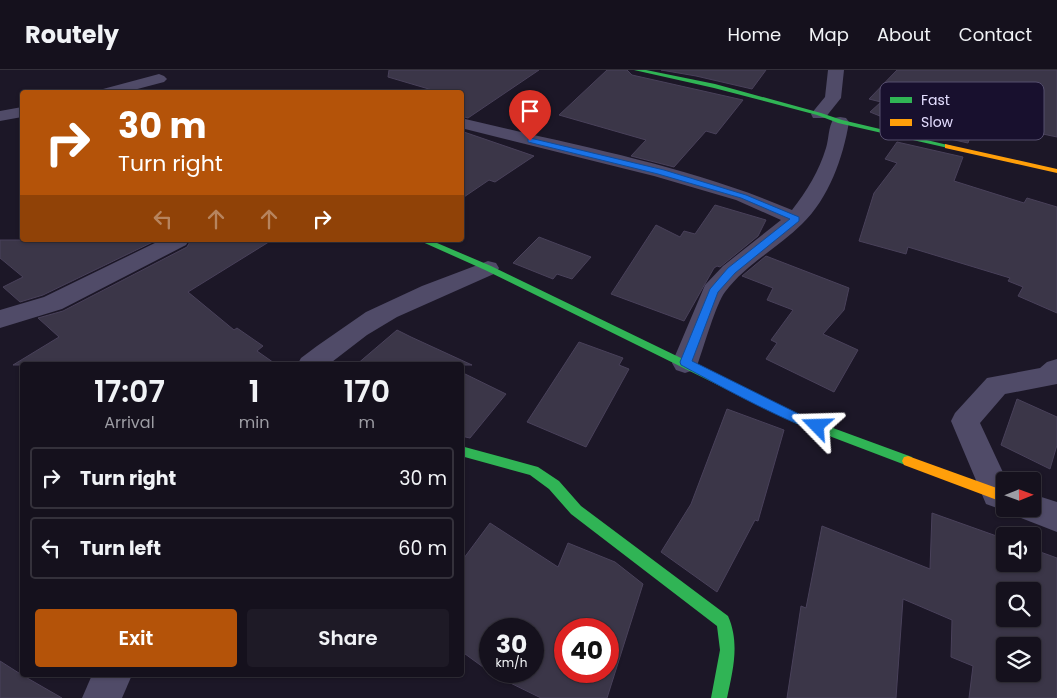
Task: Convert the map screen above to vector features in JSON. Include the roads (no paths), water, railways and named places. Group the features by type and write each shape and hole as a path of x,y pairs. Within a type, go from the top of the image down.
{"street":[{"path":"637,70 715,86 819,114 840,122 880,131"},
{"path":"819,114 833,98 836,70"},
{"path":"114,90 155,74 168,90"},
{"path":"0,116 20,112"},
{"path":"685,362 713,291 731,270 796,219 828,171 836,146 840,122"},
{"path":"464,124 661,172 744,196 796,219"},
{"path":"920,140 1057,171"},
{"path":"0,319 53,303 174,242"},
{"path":"427,242 488,268 685,362 799,420 996,493"},
{"path":"314,362 333,346 375,318 423,294 488,268"},
{"path":"996,485 965,421 997,385 1047,377 1057,369"},
{"path":"464,451 534,471 554,485 576,510 723,620 728,630 729,640 719,698"},
{"path":"1041,511 1057,517"},
{"path":"102,698 111,677"}]}
